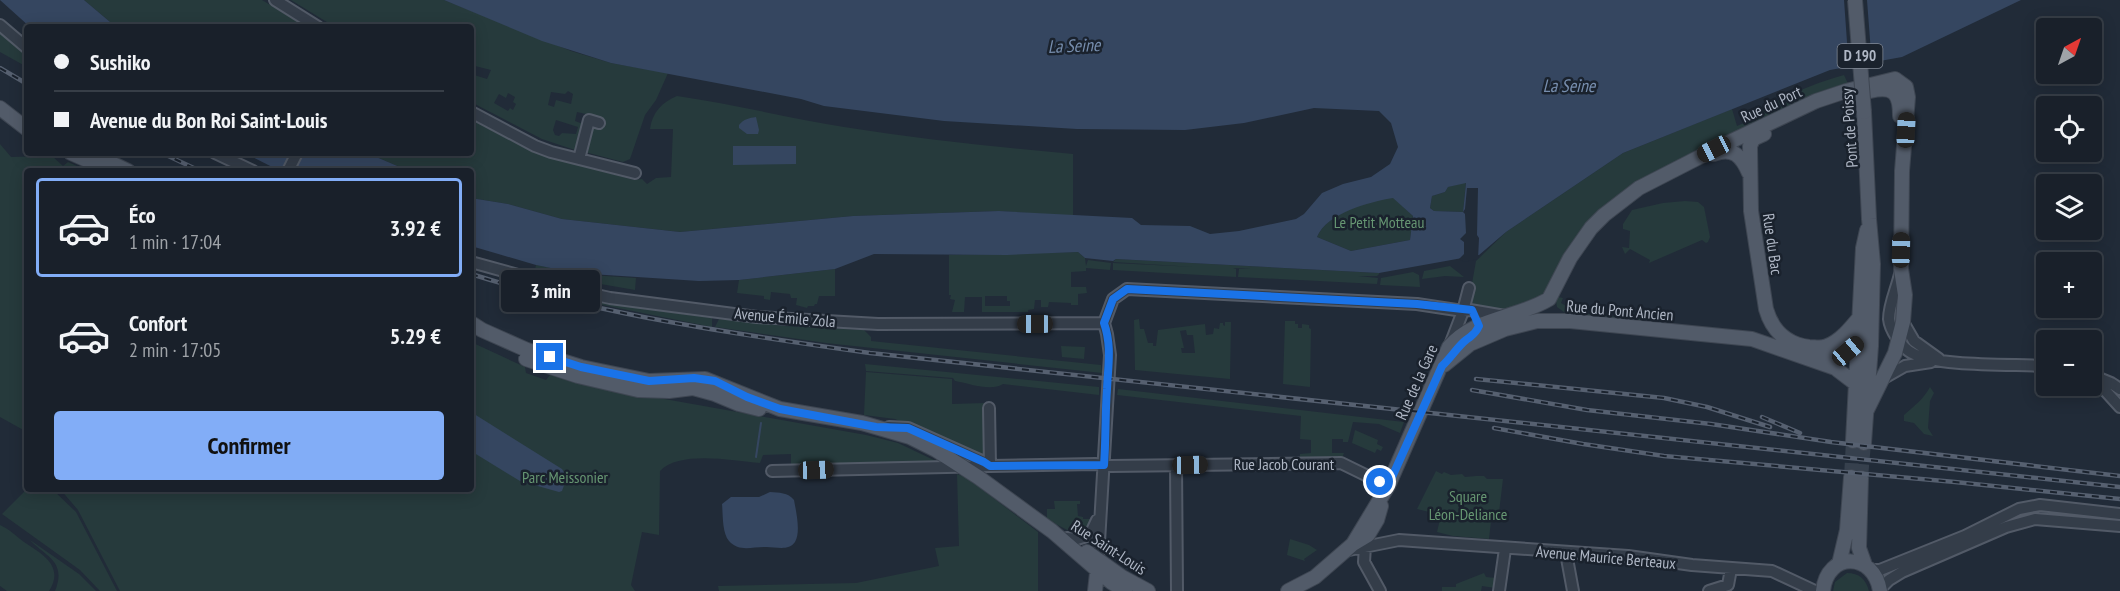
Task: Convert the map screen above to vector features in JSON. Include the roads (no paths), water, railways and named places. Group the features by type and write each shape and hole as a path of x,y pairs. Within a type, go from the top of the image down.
{"main road":[{"name":"Pont de Poissy","path":"1855,0 1864,112 1869,219"},
{"name":"Rue du Port","path":"1553,293 1570,258 1591,228 1620,201 1664,174 1816,101 1879,82 1898,80 1904,84 1907,91 1902,171"},
{"name":"Rue du Bac","path":"1769,317 1752,227 1750,146 1753,139 1836,99 1884,89 1895,93 1900,102 1902,171"},
{"path":"0,102 24,117"},
{"path":"0,108 24,127"},
{"name":"Rue du Port","path":"1664,174 1726,151 1736,153 1742,158 1750,175"},
{"path":"77,156 105,168"},
{"path":"97,156 122,168"},
{"path":"1866,412 1884,378 1899,340 1903,322 1905,295 1901,269 1902,171"},
{"name":"D 190","path":"1869,219 1873,257 1872,329 1866,412 1858,442 1856,384 1859,318 1863,248 1869,219"},
{"path":"1507,316 1546,301 1553,293"},
{"path":"1553,293 1552,302 1555,311 1570,321"},
{"name":"Rue du Pont Ancien","path":"1442,366 1459,337 1479,326 1507,316"},
{"path":"1752,339 1769,317 1784,338 1795,345 1822,348 1847,332 1859,318"},
{"name":"Rue du Pont Ancien","path":"1452,351 1505,329 1537,321 1570,321 1752,339 1835,368 1856,384"},
{"path":"474,325 527,350 581,367 649,381 705,379 780,409 876,427 910,437 963,467 1098,565 1125,591"},
{"name":"Rue du Pont Ancien","path":"1803,357 1821,359 1844,354 1872,329"},
{"path":"474,333 484,341 528,360 603,382 653,392 693,388 760,410 780,409"},
{"name":"Rue de la Gare","path":"1366,530 1377,520 1388,486 1442,366"},
{"path":"1839,564 1856,478 1859,548 1867,567 1875,575 1880,590"},
{"path":"1288,591 1306,587 1315,577 1354,547 1366,530"},
{"name":"Rue Saint-Louis","path":"1052,531 1067,538 1098,565 1148,591"},
{"path":"1822,591 1827,575 1839,564 1852,561 1867,567"},
{"path":"1095,591 1098,565"}],"street":[{"path":"275,0 313,24"},
{"path":"0,25 24,45"},
{"path":"474,114 535,146 635,173"},
{"path":"579,159 589,120"},
{"path":"221,156 247,168"},
{"name":"Avenue Émile Zola","path":"474,263 610,298 726,311 757,317 878,324 1104,323"},
{"path":"1901,269 1889,322 1906,349 1913,354 1941,361"},
{"name":"Rue de la Gare","path":"1452,351 1468,310 1468,288"},
{"path":"1098,565 1110,355 1104,323 1113,299 1127,289 1417,304 1507,316"},
{"path":"1468,310 1479,326"},
{"path":"1903,322 1914,341 1941,361"},
{"path":"1884,378 1911,364 1941,361 2036,366"},
{"path":"2102,379 2120,389"},
{"path":"2102,387 2120,407"},
{"path":"989,408 990,466"},
{"path":"876,427 908,428 990,466"},
{"name":"Rue Jacob Courant","path":"772,471 990,466 1341,464 1388,486"},
{"path":"1176,465 1177,591"},
{"path":"1880,590 1889,580 1902,572 2009,523 2019,509 2040,505 2120,514"},
{"path":"1067,538 1074,539 1090,535 1100,512"},
{"path":"1867,567 1880,570 1965,536 2009,523 2046,519 2120,526"},
{"name":"Avenue Maurice Berteaux","path":"1366,530 1393,541"},
{"path":"1958,547 1965,536"},
{"name":"Avenue Maurice Berteaux","path":"1354,547 1393,541 1631,556 1774,572 1815,591"},
{"path":"1354,547 1380,591"},
{"path":"1499,591 1505,549"},
{"path":"1566,553 1573,591"},
{"path":"1709,591 1728,585 1731,569"}],"water":[{"path":"0,0 84,0 112,24 27,24"},
{"name":"La Seine","path":"444,0 2021,0 1902,57 1830,70 1623,153 1506,232 1479,255 1379,273 1116,259 1113,261 1085,258 1078,252 1007,255 874,254 835,269 739,280 699,281 575,273 536,265 474,247 474,198 508,204 562,219 680,232 853,216 999,211 1132,218 1141,225 1190,226 1210,234 1239,231 1296,219 1304,214 1322,193 1343,184 1371,177 1390,164 1398,147 1391,123 1379,111 1314,108 1244,123 1185,130 1077,129 944,121 824,106 801,99 611,63 542,41","holes":["1466,183 1463,212 1434,211 1430,208 1432,196 1445,192 1448,187","1393,198 1413,216 1410,240 1351,251 1317,237 1322,229 1339,215 1372,202"]},
{"path":"756,117 758,134 747,134 739,128 745,120"},
{"path":"733,146 796,146 796,164 733,165"},
{"path":"251,156 374,156 402,168 274,168"},
{"path":"474,414 562,469 567,477 562,491 559,492 520,481 474,453"},
{"path":"770,492 786,494 794,500 798,527 795,542 789,547 781,548 737,547 729,541 725,533 722,504 731,497 759,497"}],"waterway":[{"path":"756,457 761,423"}],"tunnel":[{"path":"1851,477 1853,441"},
{"path":"1861,478 1864,443"}],"railway":[{"path":"0,68 24,82"},
{"path":"168,156 194,168"},
{"path":"474,275 569,301 669,322 870,353 2120,487"},
{"path":"1476,379 1664,398 1707,407 1770,427"},
{"path":"1472,390 1587,410 2120,476"},
{"path":"1762,417 1800,433"},
{"path":"1494,428 1664,456 2120,499"}],"park label":[{"name":"Le Petit Motteau","path":"1379,222"},
{"name":"Parc Meissonier","path":"565,477"},
{"name":"Square Léon-Deliance","path":"1468,505"}]}
